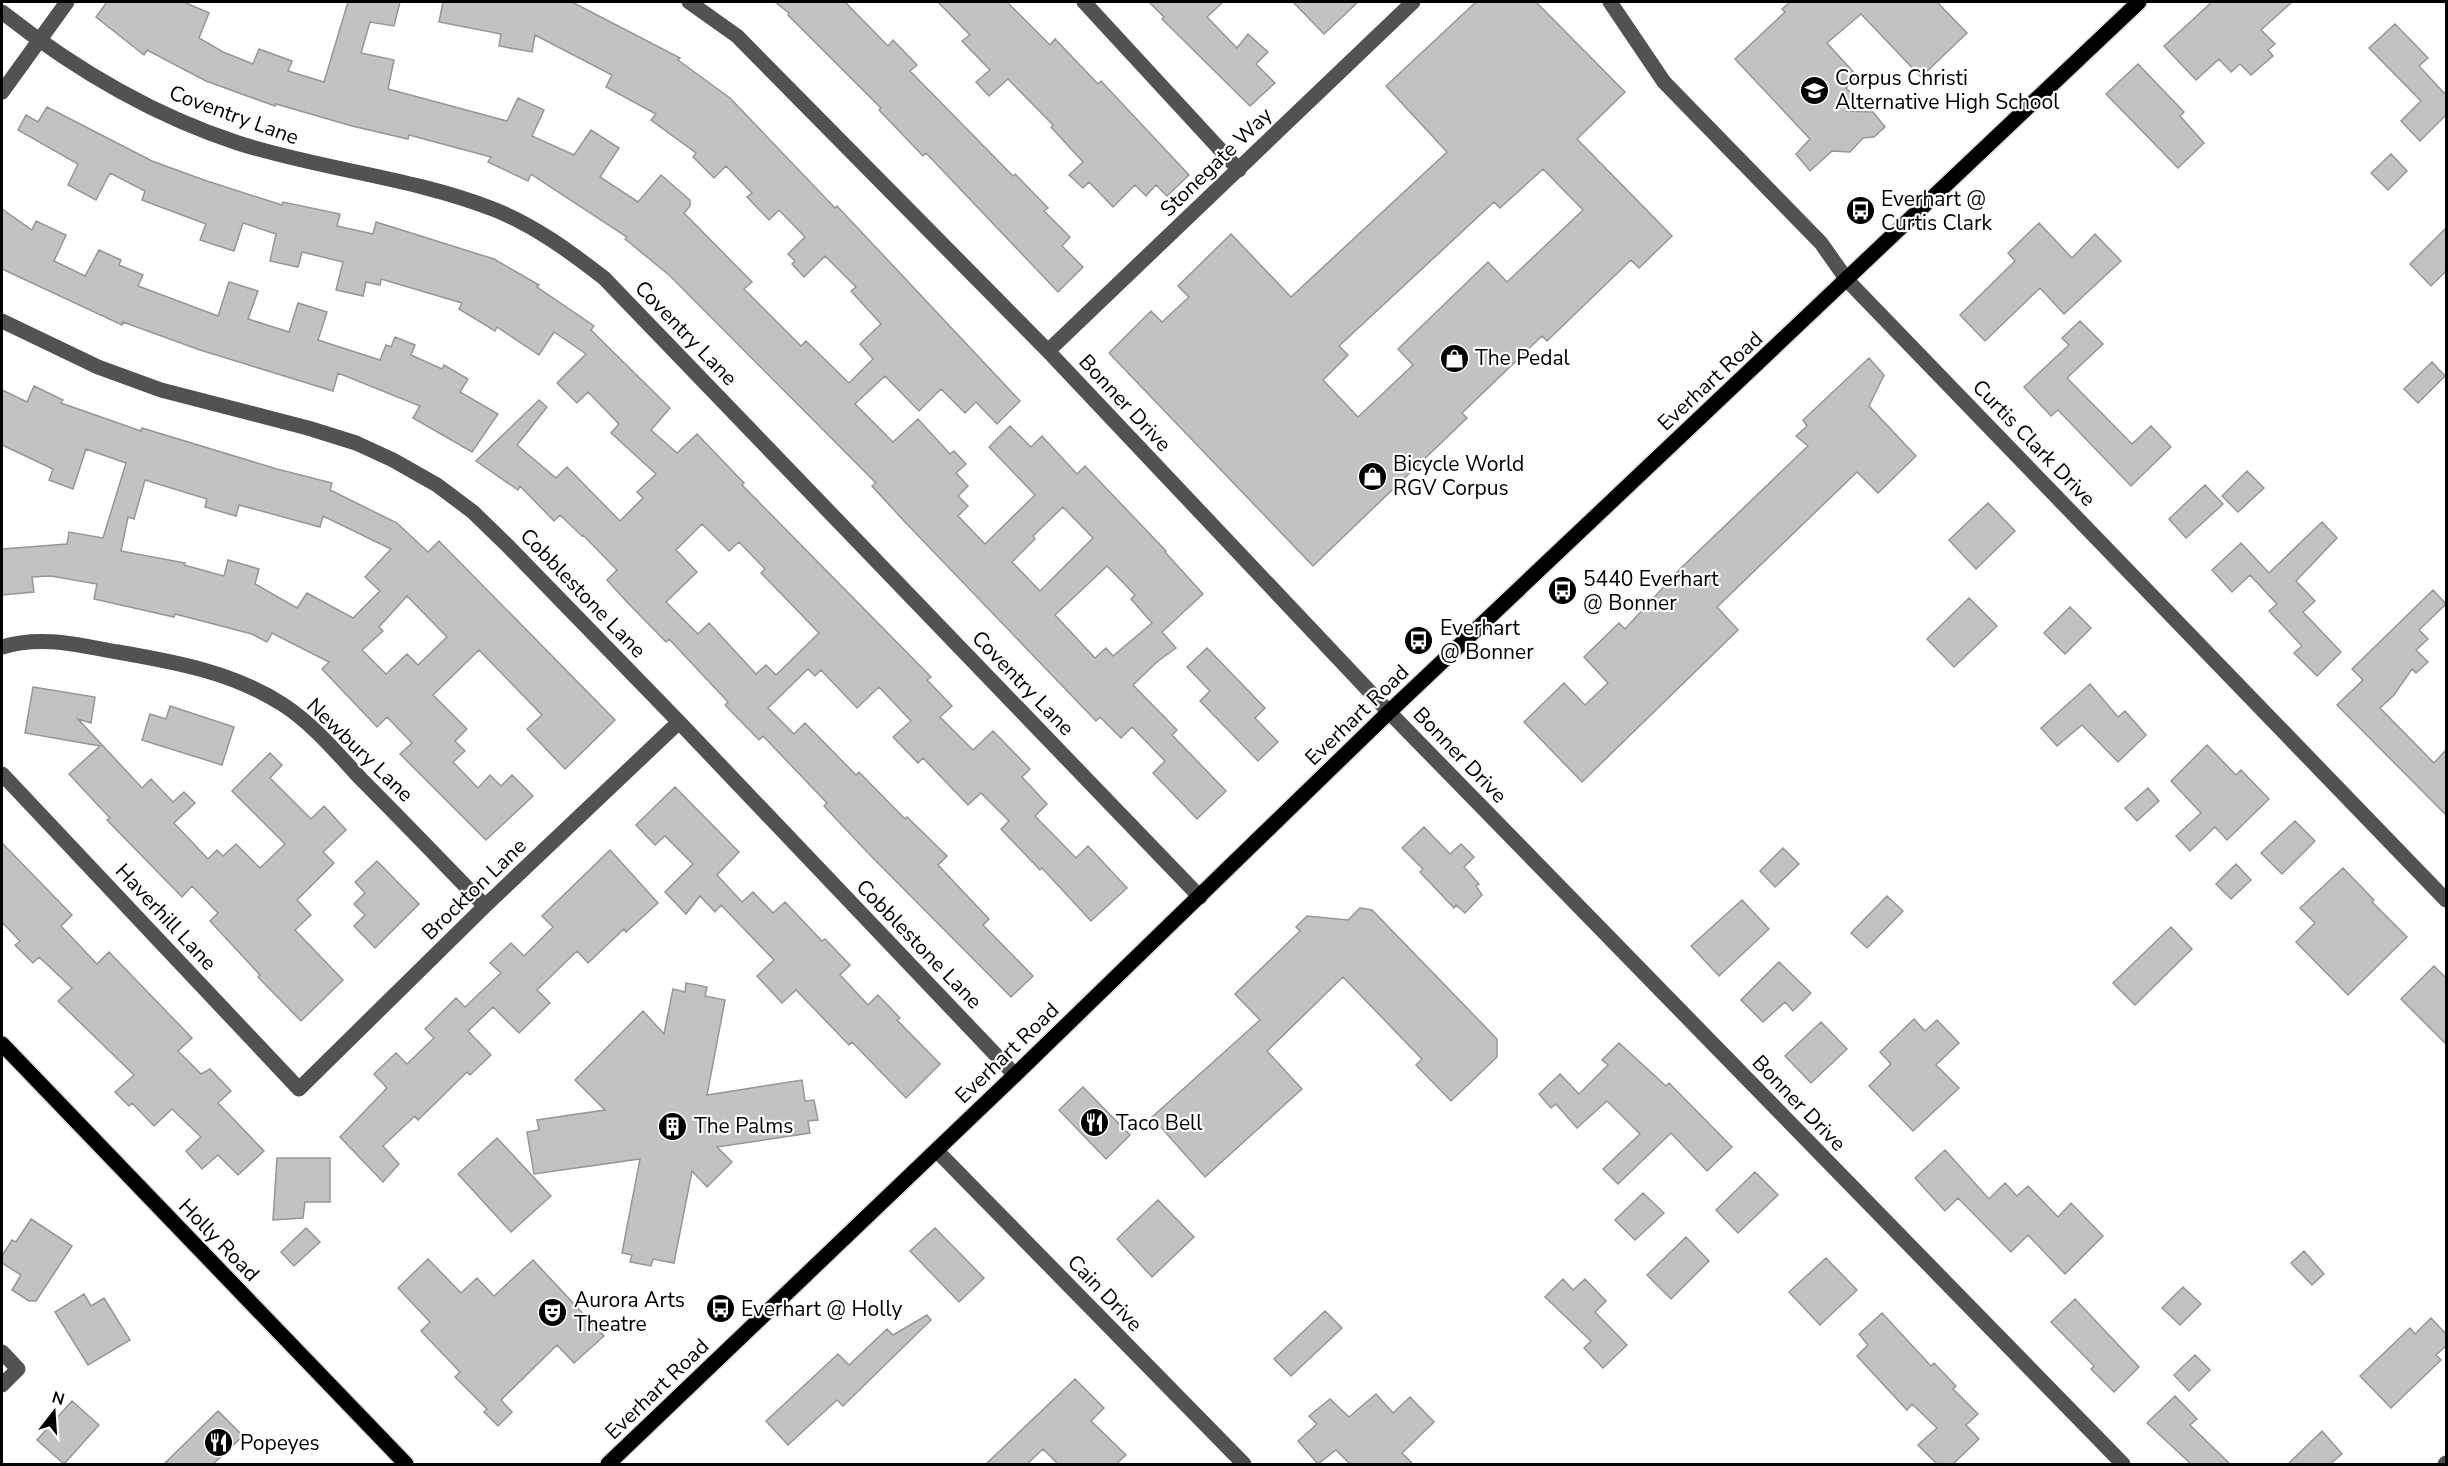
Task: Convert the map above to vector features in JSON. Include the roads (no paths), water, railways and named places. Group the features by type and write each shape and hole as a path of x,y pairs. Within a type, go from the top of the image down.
{"main road":[{"name":"Everhart Road","path":"608,1464 1200,897 1389,712 2139,2"},
{"name":"Holly Road","path":"2,1044 406,1464"}],"street":[{"path":"2,92 67,2"},
{"name":"Bonner Drive","path":"689,2 737,36 1048,351 1389,712 2123,1464"},
{"path":"1084,2 1239,170"},
{"name":"Stonegate Way","path":"1048,351 1413,2"},
{"name":"Curtis Clark Drive","path":"1610,2 1664,82 1821,243 1847,280 2446,900"},
{"name":"Coventry Lane","path":"2,12 39,41 106,84 165,114 216,135 308,163 449,194 495,210 533,228 565,248 604,278 1200,897"},
{"name":"Cobblestone Lane","path":"2,321 98,367 161,390 357,443 437,485 473,512 506,544 1015,1075"},
{"name":"Newbury Lane","path":"2,647 28,640 64,642 154,658 210,671 283,704 316,731 485,906"},
{"name":"Brockton Lane","path":"299,1089 485,906 679,722"},
{"name":"Haverhill Lane","path":"2,774 299,1089"},
{"name":"Cain Drive","path":"937,1150 1244,1464"},
{"path":"2,1352 18,1369 2,1385"}],"place":[{"name":"Corpus Christi Alternative High School","path":"1814,90"},
{"name":"Everhart @ Curtis Clark","path":"1860,211"},
{"name":"The Pedal","path":"1454,358"},
{"name":"Bicycle World RGV Corpus","path":"1372,476"},
{"name":"5440 Everhart @ Bonner","path":"1562,591"},
{"name":"Everhart @ Bonner","path":"1419,640"},
{"name":"Taco Bell","path":"1095,1123"},
{"name":"The Palms","path":"673,1126"},
{"name":"Everhart @ Holly","path":"720,1309"},
{"name":"Aurora Arts Theatre","path":"553,1312"},
{"name":"Popeyes","path":"219,1443"}]}
